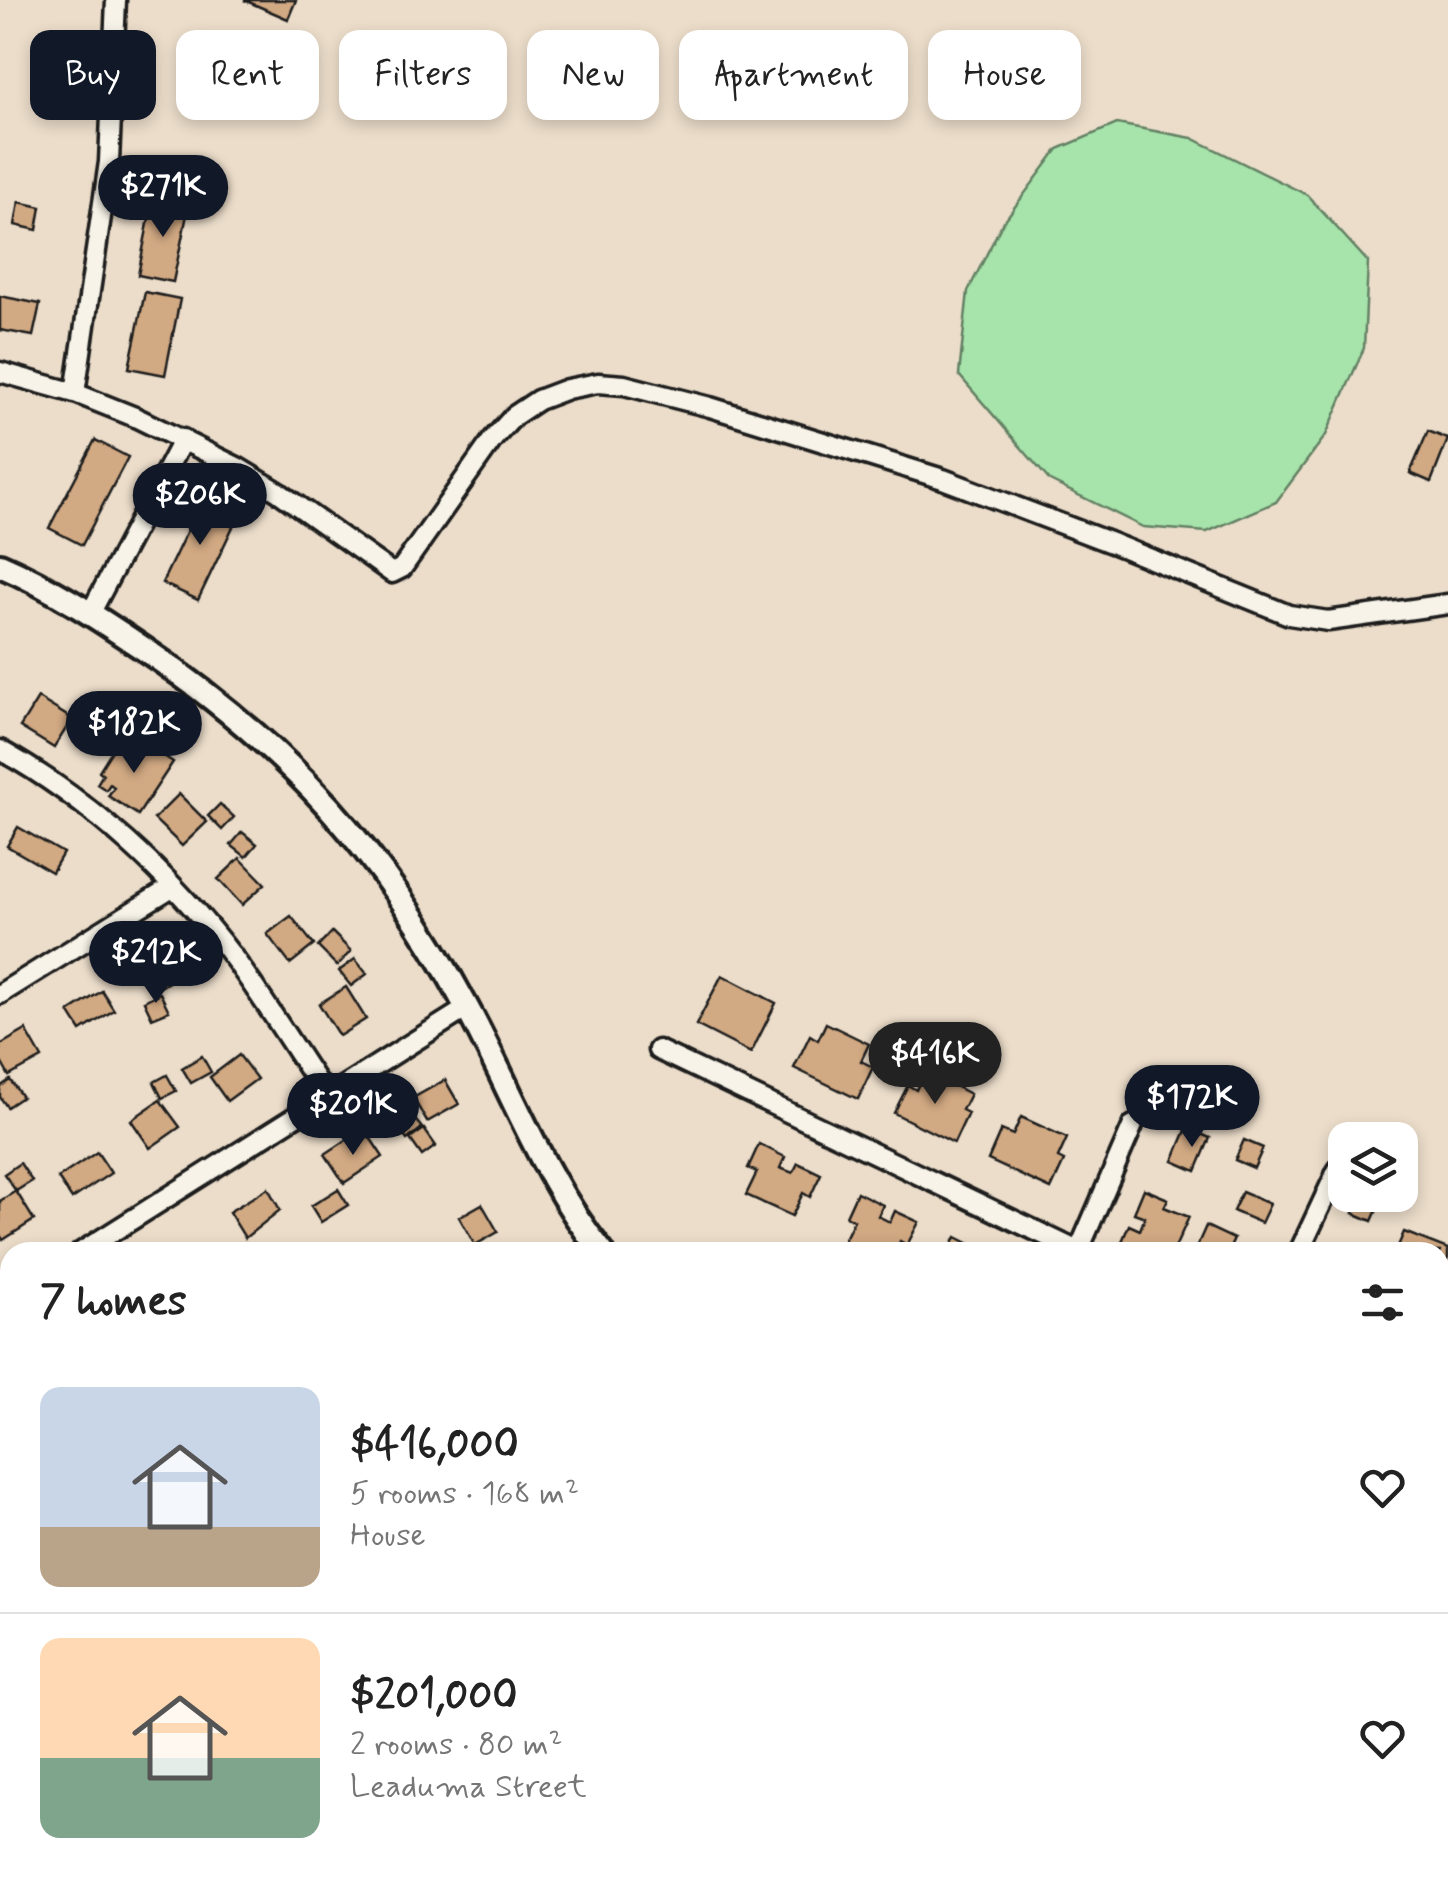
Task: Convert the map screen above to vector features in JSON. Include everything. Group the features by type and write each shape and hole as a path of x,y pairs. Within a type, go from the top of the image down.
{"main road":[{"path":"0,565 91,612 178,672 270,745 322,796 368,852 422,929 467,1008 553,1178 595,1242"}],"street":[{"path":"75,393 109,162 116,0"},
{"path":"0,372 75,393 183,439 256,478 392,572 402,568 493,438 514,416 538,400 598,383 624,385 710,407 943,478 1289,615 1328,621 1448,604"},
{"path":"91,612 183,439"},
{"path":"0,750 62,790 172,886 235,960 327,1096"},
{"path":"0,994 172,886"},
{"path":"97,1242 467,1008"},
{"path":"658,1050 1057,1242"},
{"path":"1082,1242 1132,1125"},
{"path":"1304,1242 1328,1189"}],"green space":[{"path":"1117,124 1192,138 1307,195 1368,262 1364,348 1326,435 1276,502 1207,532 1143,527 1050,481 959,375 968,291 1002,224 1058,149"}],"building":[{"path":"244,0 296,0 288,19"},
{"path":"153,198 189,205 173,282 138,275"},
{"path":"19,202 41,207 37,230 15,225"},
{"path":"145,292 180,299 165,375 129,368"},
{"path":"0,296 40,304 33,336 0,330"},
{"path":"1428,431 1448,439 1431,482 1410,473"},
{"path":"95,440 128,457 82,545 49,528"},
{"path":"203,497 239,514 198,600 162,583"},
{"path":"38,698 72,719 54,748 20,727"},
{"path":"81,699 99,708 92,723 73,714"},
{"path":"113,717 132,731 121,748 101,734"},
{"path":"143,742 173,762 138,815 108,796 114,787 110,784 106,790 97,784 103,774 99,771 114,747 132,758"},
{"path":"179,794 207,822 182,846 154,819"},
{"path":"220,804 234,817 222,830 208,816"},
{"path":"18,827 63,853 52,872 7,846"},
{"path":"242,832 257,844 246,857 231,845"},
{"path":"240,858 265,884 242,905 218,879"},
{"path":"291,916 314,945 290,964 267,934"},
{"path":"332,932 351,951 337,966 318,947"},
{"path":"171,944 188,970 157,989 141,963"},
{"path":"355,959 367,974 351,986 339,971"},
{"path":"722,975 776,1003 751,1053 696,1025"},
{"path":"346,987 366,1019 339,1036 319,1004"},
{"path":"102,991 114,1010 81,1031 69,1012"},
{"path":"160,993 169,1011 152,1018 144,1001"},
{"path":"826,1023 869,1044 861,1061 873,1067 858,1099 794,1068 810,1035 818,1040"},
{"path":"26,1030 42,1058 9,1076 0,1060 0,1045"},
{"path":"902,1044 915,1050 905,1072 892,1066"},
{"path":"239,1055 257,1079 227,1101 210,1077"},
{"path":"202,1056 211,1072 191,1083 182,1068"},
{"path":"925,1071 970,1094 962,1110 968,1113 954,1143 894,1113 908,1085 916,1090"},
{"path":"167,1075 176,1091 162,1098 154,1082"},
{"path":"10,1080 22,1097 7,1107 0,1097 0,1087"},
{"path":"445,1080 459,1104 427,1122 413,1098"},
{"path":"160,1100 180,1127 150,1148 131,1120"},
{"path":"413,1117 422,1128 407,1140 398,1128"},
{"path":"1021,1117 1067,1138 1058,1158 1064,1161 1051,1189 988,1160 1001,1130 1013,1135"},
{"path":"1187,1128 1210,1138 1196,1171 1173,1161"},
{"path":"424,1129 436,1146 422,1156 410,1139"},
{"path":"369,1136 383,1157 344,1183 325,1154 351,1137 356,1145"},
{"path":"1244,1140 1263,1148 1254,1168 1235,1160"},
{"path":"759,1144 785,1157 780,1168 793,1173 798,1163 821,1174 810,1197 803,1193 792,1216 746,1195 757,1172 748,1168"},
{"path":"97,1152 111,1173 72,1199 58,1178"},
{"path":"20,1163 32,1181 16,1191 4,1174"},
{"path":"268,1188 280,1210 245,1238 229,1212"},
{"path":"338,1189 348,1205 321,1222 311,1206"},
{"path":"1144,1189 1168,1199 1164,1207 1189,1217 1178,1242 1122,1242 1129,1225 1140,1230 1145,1217 1134,1213"},
{"path":"16,1191 34,1220 3,1240 0,1201"},
{"path":"857,1192 883,1205 878,1216 890,1222 895,1211 919,1222 909,1242 843,1242 854,1220 846,1216"},
{"path":"1242,1192 1270,1204 1261,1223 1233,1211"},
{"path":"482,1204 498,1232 473,1242 459,1217"},
{"path":"1353,1212 1376,1212 1372,1221"},
{"path":"1206,1226 1234,1239 1233,1242 1199,1242"},
{"path":"1404,1232 1430,1242 1400,1242"}]}
